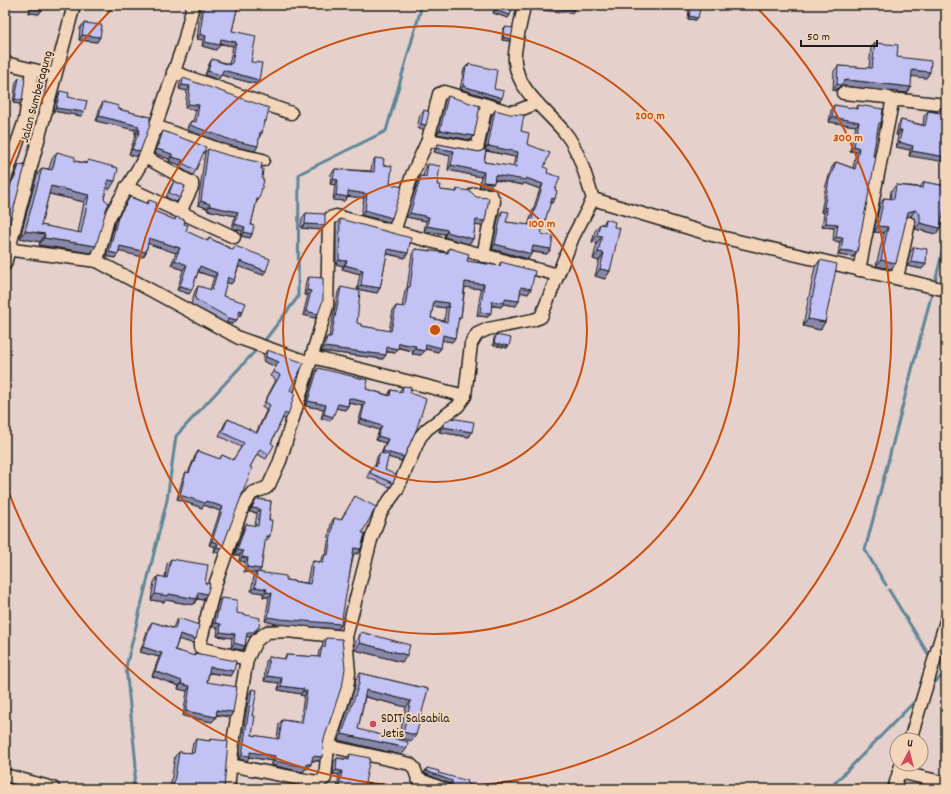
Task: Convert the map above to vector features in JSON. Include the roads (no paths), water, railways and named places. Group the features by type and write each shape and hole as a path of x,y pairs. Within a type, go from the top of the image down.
{"street":[{"name":"Jalan Sumberagung","path":"5,264 7,250 42,125 53,75 74,5"},
{"path":"97,261 108,219 145,157 184,42 193,5"},
{"path":"230,765 320,782 325,778 328,746 347,688 349,673 346,637 371,540 381,512 397,490 420,437 427,429 458,406 465,396 471,344 476,334 488,329 542,317 573,237 593,199 583,167 566,135 531,106 527,91 515,63 524,5"},
{"path":"5,63 53,75"},
{"path":"5,179 25,120 34,70"},
{"path":"173,72 291,113"},
{"path":"394,232 412,175 428,140 438,94 441,92 509,112 531,106"},
{"path":"843,93 887,97 893,101 901,100 946,105"},
{"path":"859,270 893,101"},
{"path":"428,140 477,149 486,105"},
{"path":"25,120 42,125"},
{"path":"155,126 226,152 263,160"},
{"path":"145,157 192,183 192,187 180,212"},
{"path":"126,187 234,237"},
{"path":"474,194 491,196 494,201 482,256"},
{"path":"593,199 712,235 946,290"},
{"path":"247,659 204,649 200,647 200,643 215,585 242,506 252,493 269,485 280,461 311,360 327,306 330,218 336,216 558,276"},
{"path":"897,278 909,223"},
{"path":"7,250 97,261 239,338 267,348 311,360 465,396"},
{"path":"913,732 946,621"},
{"path":"228,789 233,742 247,659 256,641 267,632 286,631 346,637"},
{"path":"328,746 410,764 414,768 418,780 444,789"},
{"path":"894,789 900,772"},
{"path":"913,772 946,783"},
{"path":"5,775 53,788"}],"waterway":[{"path":"262,344 298,297 299,174 386,131 422,5"},
{"path":"945,5 943,22 946,38"},
{"path":"935,282 946,237"},
{"path":"886,585 865,550 933,289"},
{"path":"133,789 136,765 126,667 167,500 176,436 258,348"},
{"path":"889,590 930,659"},
{"path":"931,686 946,672"},
{"path":"829,789 917,699"}],"place":[{"name":"SDIT Salsabila Jetis","path":"373,724"}]}
